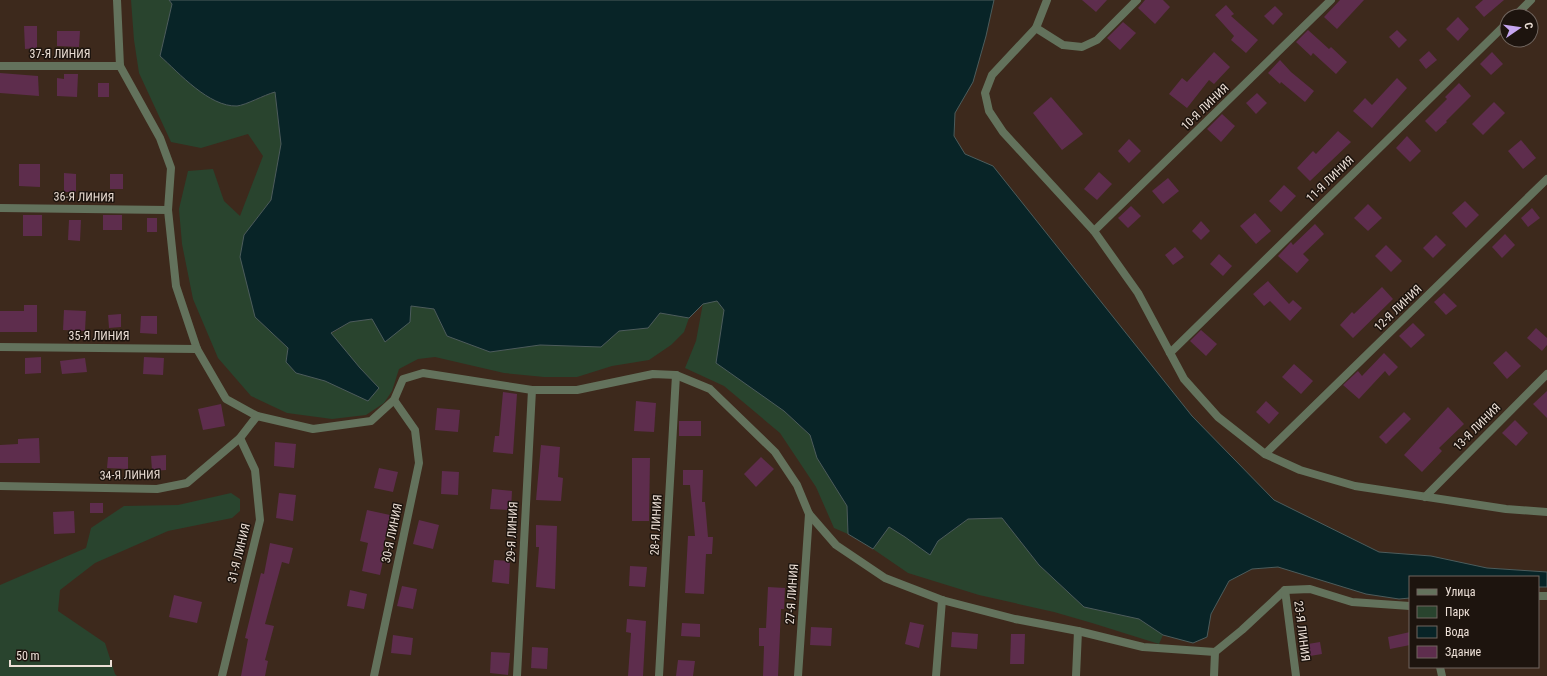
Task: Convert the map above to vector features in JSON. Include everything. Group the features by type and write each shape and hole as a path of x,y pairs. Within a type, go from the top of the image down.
{"street":[{"path":"117,0 120,66 160,138 171,168 168,210 176,286 197,349 226,399 257,416 313,429 371,421 394,400 402,379 423,373 532,390 577,390 653,374 676,375 710,389 775,452 797,485 809,514 836,545 884,578 942,600 1015,619 1078,631 1144,647 1215,652 1242,630 1285,590 1310,589 1352,602 1409,606"},
{"path":"1047,0 1036,28 992,75 985,93 989,111 1003,132 1094,231 1138,293 1184,379 1218,417 1265,454 1300,470 1355,486 1506,509 1547,512"},
{"path":"1036,28 1063,45 1082,46 1097,40 1137,0"},
{"name":"10-Я ЛИНИЯ","path":"1094,231 1331,0"},
{"path":"1522,8 1531,0"},
{"name":"11-Я ЛИНИЯ","path":"1170,353 1499,31"},
{"name":"37-Я ЛИНИЯ","path":"0,66 120,66"},
{"name":"12-Я ЛИНИЯ","path":"1265,454 1547,179"},
{"name":"36-Я ЛИНИЯ","path":"0,208 168,210"},
{"name":"35-Я ЛИНИЯ","path":"0,348 197,349"},
{"name":"13-Я ЛИНИЯ","path":"1425,497 1547,374"},
{"name":"28-Я ЛИНИЯ","path":"659,676 676,375"},
{"name":"29-Я ЛИНИЯ","path":"517,676 532,390"},
{"name":"30-Я ЛИНИЯ","path":"374,676 419,463 415,430 394,400"},
{"name":"34-Я ЛИНИЯ","path":"0,486 157,489 186,483 240,438 257,416"},
{"name":"31-Я ЛИНИЯ","path":"222,676 260,520 255,470 240,438"},
{"name":"27-Я ЛИНИЯ","path":"798,676 809,514"},
{"name":"23-Я ЛИНИЯ","path":"1285,590 1296,676"},
{"path":"936,676 942,600"},
{"path":"1076,676 1078,631"},
{"path":"1214,676 1215,652"}],"green space":[{"path":"131,0 169,0 172,4 160,56 205,95 226,105 237,106 275,92 281,144 271,200 244,235 255,317 288,348 286,362 296,373 325,381 368,401 379,388 331,334 350,322 372,319 386,342 411,306 434,309 447,336 490,352 540,345 601,347 619,331 648,328 660,313 689,318 684,332 671,345 649,360 612,366 577,377 544,377 504,373 435,357 418,359 399,369 392,391 384,403 366,415 332,419 287,413 251,396 218,358 193,299 182,244 179,209 188,171 213,169 224,201 240,216 263,156 248,134 201,148 171,142 139,73 134,40"},
{"path":"717,301 724,310 723,321 784,411 810,435 817,458 847,506 848,534 834,528 816,487 780,433 724,386 685,368 696,341 703,303"},
{"path":"231,493 240,499 240,511 232,518 168,531 95,563 60,590 58,611 105,643 117,676 0,676 0,585 86,548 91,528 124,506 178,505"},
{"path":"1002,518 1039,565 1084,607 1139,619 1163,635 1159,644 1054,612 979,595 908,573 873,549 889,527 905,537 938,541 968,519"}],"water":[{"path":"169,0 994,0 973,82 955,113 954,136 965,154 993,166 1192,416 1274,500 1379,552 1431,556 1487,568 1547,572 1547,587 1539,587 1539,576 1409,576 1409,598 1399,599 1366,594 1278,567 1252,569 1229,581 1211,614 1207,637 1193,643 1163,635 1139,619 1084,607 1039,565 1002,518 968,519 938,541 930,555 889,527 873,549 848,534 847,506 817,458 810,435 784,411 716,363 724,310 717,301 703,304 689,318 660,313 648,328 619,331 601,347 540,345 490,352 447,336 434,309 411,306 410,322 385,342 372,319 350,322 331,333 379,388 368,401 325,381 296,373 286,362 288,348 255,317 240,257 244,235 271,200 281,144 275,92 241,105 226,105 205,95 185,80 160,56 172,4"}],"building":[{"path":"1082,0 1107,0 1096,12"},
{"path":"1145,0 1163,0 1170,7 1155,24 1138,8"},
{"path":"1340,0 1364,0 1337,29 1324,17"},
{"path":"1483,0 1504,0 1484,17 1475,7"},
{"path":"1226,5 1234,14 1231,16 1258,40 1246,53 1231,40 1234,36 1215,15"},
{"path":"1275,6 1283,14 1273,25 1264,16"},
{"path":"1458,17 1469,29 1458,41 1446,29"},
{"path":"1123,22 1136,33 1120,50 1107,38"},
{"path":"24,26 37,26 37,48 25,49"},
{"path":"1308,30 1329,49 1331,47 1347,62 1336,74 1313,53 1311,56 1296,42"},
{"path":"1397,30 1407,40 1399,48 1389,37"},
{"path":"57,31 80,31 79,47 57,46"},
{"path":"1429,51 1437,60 1426,69 1419,60"},
{"path":"1214,52 1230,67 1214,84 1209,80 1187,108 1169,94 1182,78 1187,82"},
{"path":"1492,52 1503,64 1491,75 1480,64"},
{"path":"1280,60 1291,72 1314,91 1305,102 1281,82 1280,84 1268,73"},
{"path":"0,73 38,76 39,96 0,93"},
{"path":"64,74 78,74 77,97 57,96 57,78 64,79"},
{"path":"1397,78 1407,88 1372,128 1353,111 1365,98 1372,105"},
{"path":"98,83 109,83 109,97 98,97"},
{"path":"1459,83 1471,96 1436,132 1425,121 1447,99 1445,97"},
{"path":"1257,93 1267,103 1256,114 1246,103"},
{"path":"1051,97 1083,134 1062,150 1033,113"},
{"path":"1494,102 1505,113 1483,135 1472,124"},
{"path":"1222,114 1235,126 1221,142 1207,129"},
{"path":"1338,131 1351,142 1310,181 1297,168 1313,151 1316,154"},
{"path":"1407,136 1421,151 1410,162 1396,148"},
{"path":"1129,139 1141,151 1129,163 1118,151"},
{"path":"1521,140 1536,158 1523,169 1508,151"},
{"path":"19,164 40,164 40,187 19,186"},
{"path":"1099,172 1112,184 1097,200 1084,189"},
{"path":"64,173 76,174 76,192 64,192"},
{"path":"110,174 123,174 123,189 110,189"},
{"path":"1168,178 1179,191 1163,204 1152,191"},
{"path":"1284,185 1296,196 1281,212 1269,201"},
{"path":"1465,201 1479,215 1466,228 1452,213"},
{"path":"1368,204 1382,218 1368,231 1354,218"},
{"path":"1131,206 1141,216 1128,228 1118,218"},
{"path":"1532,208 1540,218 1528,227 1521,218"},
{"path":"1255,213 1271,231 1256,244 1240,226"},
{"path":"23,215 42,215 42,236 23,236"},
{"path":"103,215 122,215 122,230 103,230"},
{"path":"147,218 157,218 157,232 147,232"},
{"path":"69,220 81,220 80,241 68,240"},
{"path":"1201,221 1210,231 1201,240 1192,231"},
{"path":"1315,224 1324,234 1303,254 1309,260 1297,273 1278,256 1291,242 1293,245"},
{"path":"1505,234 1515,245 1502,258 1492,247"},
{"path":"1436,235 1446,245 1433,258 1423,248"},
{"path":"1386,245 1402,261 1391,272 1375,256"},
{"path":"1175,247 1184,257 1173,265 1165,255"},
{"path":"1219,254 1232,266 1223,276 1210,264"},
{"path":"1268,281 1289,304 1293,300 1302,308 1290,321 1270,301 1264,306 1253,294"},
{"path":"1382,287 1393,299 1353,338 1340,325 1352,312 1354,314"},
{"path":"1444,293 1457,306 1446,315 1434,302"},
{"path":"24,305 37,305 37,332 0,332 0,311 24,311"},
{"path":"64,310 86,311 85,331 63,330"},
{"path":"121,314 121,327 109,328 108,315"},
{"path":"141,316 157,316 157,334 140,333"},
{"path":"1413,323 1425,335 1411,348 1399,336"},
{"path":"1536,328 1547,338 1547,345 1542,351 1527,338"},
{"path":"1201,330 1217,344 1206,356 1190,341"},
{"path":"1506,351 1521,366 1507,379 1493,363"},
{"path":"1384,353 1398,367 1389,376 1385,371 1359,399 1343,385 1358,371 1362,376"},
{"path":"41,357 41,373 25,374 25,358"},
{"path":"144,357 164,358 163,375 143,374"},
{"path":"85,358 87,372 62,374 60,361"},
{"path":"1294,364 1313,381 1301,394 1282,377"},
{"path":"1547,391 1547,418 1533,404"},
{"path":"503,392 517,394 513,454 493,452 495,436 499,436"},
{"path":"636,401 656,403 654,432 634,431"},
{"path":"1266,401 1279,413 1269,424 1256,412"},
{"path":"221,404 225,426 203,430 198,409"},
{"path":"1448,407 1464,424 1439,448 1442,451 1422,472 1404,455"},
{"path":"437,408 460,410 458,432 435,430"},
{"path":"1404,412 1411,419 1386,444 1379,437"},
{"path":"1515,420 1528,433 1516,446 1502,433"},
{"path":"679,421 701,421 701,436 679,436"},
{"path":"39,438 40,463 0,463 0,445 18,444 18,439"},
{"path":"275,442 296,444 294,468 274,466"},
{"path":"541,445 560,447 558,477 563,478 561,501 536,500"},
{"path":"166,455 166,470 152,471 151,456"},
{"path":"108,457 128,457 128,469 107,468"},
{"path":"761,457 774,469 756,487 744,474"},
{"path":"632,458 650,458 649,521 632,521"},
{"path":"379,468 398,472 393,492 374,488"},
{"path":"683,470 703,470 702,502 705,502 708,537 713,537 712,554 706,554 704,594 685,593 688,536 695,536 690,485 683,485"},
{"path":"442,471 459,472 458,495 441,494"},
{"path":"492,489 512,491 511,510 490,509"},
{"path":"279,493 296,495 293,521 276,518"},
{"path":"90,503 103,503 103,513 90,513"},
{"path":"367,510 390,515 381,561 383,561 380,575 362,571 368,543 360,541"},
{"path":"74,511 75,533 54,534 53,512"},
{"path":"419,520 439,525 433,549 413,544"},
{"path":"536,525 557,526 555,589 536,587 539,547 536,547"},
{"path":"270,543 293,548 289,564 282,562 265,624 274,626 265,660 268,661 265,676 241,676 248,639 245,638 261,573 264,574"},
{"path":"494,560 510,561 509,584 492,582"},
{"path":"630,566 647,567 645,587 629,586"},
{"path":"402,586 417,589 413,609 397,606"},
{"path":"768,587 785,588 784,609 781,609 778,676 763,676 764,646 759,646 759,628 766,628"},
{"path":"350,590 367,594 364,609 347,606"},
{"path":"174,595 202,602 197,623 169,617"},
{"path":"627,619 646,621 643,676 628,676 631,633 626,632"},
{"path":"910,622 924,625 919,648 905,644"},
{"path":"682,623 700,624 700,637 681,636"},
{"path":"811,627 832,628 831,646 810,645"},
{"path":"952,632 978,634 977,649 951,647"},
{"path":"1409,632 1409,645 1390,649 1388,637"},
{"path":"1011,634 1025,634 1024,664 1010,664"},
{"path":"393,635 413,638 411,655 391,653"},
{"path":"1320,642 1322,654 1304,657 1302,645"},
{"path":"532,647 548,648 547,669 531,668"},
{"path":"491,652 510,653 508,675 490,673"},
{"path":"678,660 695,661 693,676 676,676"}]}
